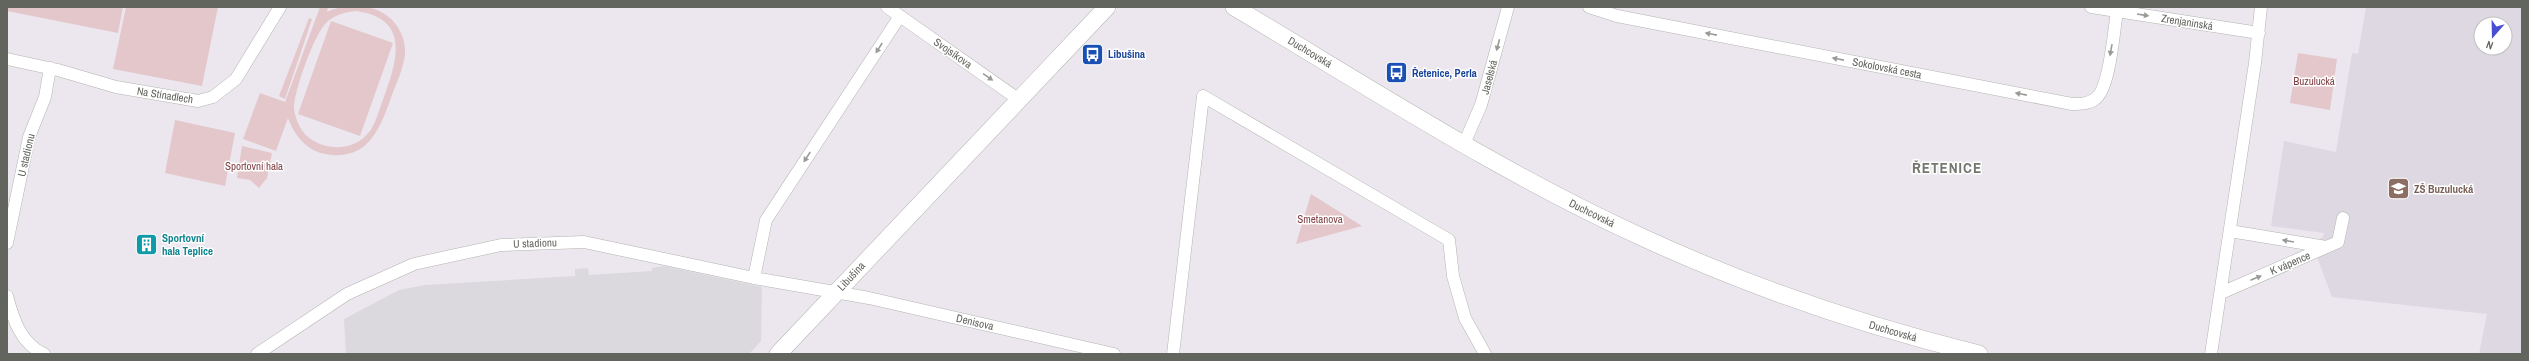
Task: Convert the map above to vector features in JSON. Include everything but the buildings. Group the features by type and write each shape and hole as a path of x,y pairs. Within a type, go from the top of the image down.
{"main road":[{"name":"Libušina","path":"778,354 835,292 1107,7"},
{"name":"Duchcovská","path":"1234,7 1464,144 1568,201 1694,260 1802,302 1901,333 1979,354"}],"street":[{"name":"Na Stínadlech","path":"7,59 50,68 104,85 182,100 198,101 213,97 225,90 236,79 280,7"},
{"name":"Svojsíkova","path":"887,7 1018,99"},
{"name":"Jaselská","path":"1464,144 1481,104 1508,7"},
{"name":"Sokolovská cesta","path":"1589,7 1617,16 2072,104 2085,104 2096,99 2104,88 2117,11"},
{"name":"Zrenjaninská","path":"2091,7 2259,33"},
{"path":"2211,354 2259,33 2261,7"},
{"path":"754,278 766,220 900,16"},
{"name":"U stadionu","path":"7,243 29,137 44,97 50,68"},
{"path":"1173,354 1203,96 1449,240 1453,276 1465,318 1485,354"},
{"name":"K vápence","path":"2221,293 2338,242 2343,218"},
{"path":"2230,231 2326,247"},
{"name":"U stadionu","path":"257,354 347,294 414,264 501,245 584,242 754,278 835,292"},
{"name":"Denisova","path":"835,292 1114,354"},
{"path":"7,296 20,333 33,349 44,354"}],"shaded area":[{"name":"ZŠ Buzulucká","path":"2366,7 2522,7 2522,354 2479,354 2487,314 2332,297 2314,249 2325,233 2271,226 2284,141 2336,152 2352,53 2358,54"},
{"path":"664,266 762,287 761,341 749,354 346,354 344,319 399,290 425,285 575,276 575,269 588,268 589,275 652,271 652,268"}],"green space":[{"path":"7,7 123,7 118,33 7,11"},
{"path":"126,7 218,7 202,86 113,69"},
{"path":"320,7 328,7 327,12 344,7 371,8 387,15 399,28 405,45 405,55 401,70 383,120 377,131 362,148 352,153 340,155 325,154 312,150 298,136 288,118 276,151 243,139 260,93 285,102","holes":["356,11 373,15 385,22 392,31 396,54 390,80 375,123 364,138 349,146 332,147 316,142 308,137 300,127 295,116 294,108 297,89 316,39 326,23 336,16"]},
{"path":"309,18 312,19 285,99 279,96"},
{"path":"331,21 393,43 360,136 298,114"},
{"name":"Buzulucká","path":"2298,53 2337,59 2330,110 2290,103"},
{"path":"175,120 235,133 225,186 165,173"},
{"name":"Sportovní hala","path":"242,146 272,153 267,178 259,188 250,180 237,178"},
{"name":"Smetanova","path":"1311,194 1362,226 1296,244"}],"place":[{"name":"Libušina","path":"1092,54"},
{"name":"Řetenice, Perla","path":"1396,73"},
{"name":"ZŠ Buzulucká","path":"2399,189"},
{"name":"Sportovní hala Teplice","path":"147,244"}],"district":[{"name":"ŘETENICE","path":"1947,167"}]}
